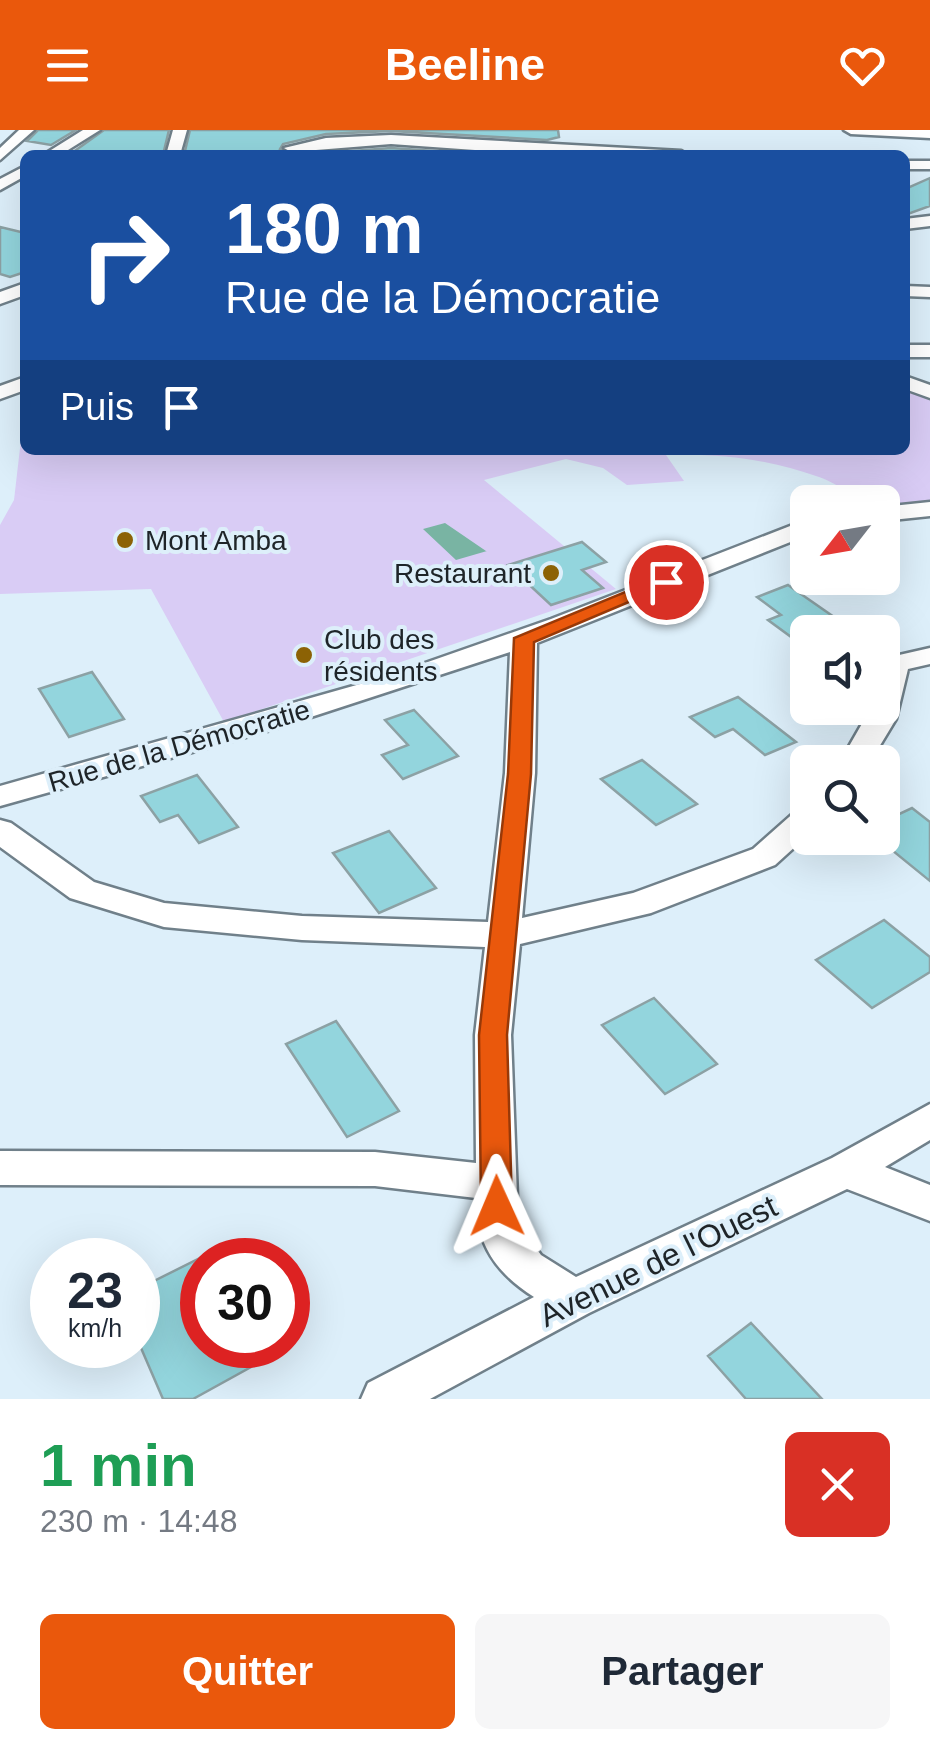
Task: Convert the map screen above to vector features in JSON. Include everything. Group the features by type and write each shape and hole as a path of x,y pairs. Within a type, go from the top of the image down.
{"street":[{"path":"0,156 27,130"},
{"path":"58,150 92,130"},
{"path":"287,150 321,130"},
{"path":"852,130 930,134"},
{"path":"294,150 360,136 441,135 509,150"},
{"path":"661,150 672,137"},
{"path":"492,145 584,150"},
{"path":"900,512 930,509"},
{"name":"Rue de la Démocratie","path":"0,796 217,738 524,638 790,533"},
{"path":"524,638 520,774 493,1035 497,1230 526,1269 574,1299"},
{"path":"866,745 882,719 896,664 930,656"},
{"path":"0,831 82,890 164,915 302,928 503,935 639,904 764,857 790,833"},
{"name":"Avenue de l'Ouest","path":"384,1399 574,1299 846,1170 930,1120"},
{"path":"0,1168 374,1169 496,1182"},
{"path":"846,1170 930,1203"}],"shaded area":[{"path":"910,392 930,400 930,509 900,511 900,485 837,485 744,458 706,455 910,455"},
{"path":"20,448 20,455 666,455 684,481 627,485 603,468 566,459 484,480 616,589 224,722 151,589 0,594 0,525 14,500"},
{"path":"445,523 487,551 456,560 423,529"}],"building":[{"path":"38,130 76,130 51,145 27,141"},
{"path":"104,130 169,130 164,150 76,150"},
{"path":"190,130 558,130 559,137 547,140 391,131 326,134 283,144 282,150 185,150"},
{"path":"930,178 930,206 910,213 910,187"},
{"path":"0,227 20,232 20,274 10,277 0,274"},
{"path":"582,542 606,562 582,570 603,588 551,605 508,565"},
{"path":"788,585 790,595 802,595 831,615 790,615 790,636 768,620 781,615 757,597"},
{"path":"92,672 124,719 69,737 39,689"},
{"path":"738,697 796,742 765,755 733,729 715,737 690,717"},
{"path":"414,710 458,756 403,779 382,755 408,745 385,720"},
{"path":"642,760 697,804 656,825 601,779"},
{"path":"197,775 238,827 199,843 178,815 160,822 141,796"},
{"path":"912,808 930,822 930,881 898,855 900,814"},
{"path":"389,831 436,888 379,913 333,853"},
{"path":"884,920 930,957 930,972 872,1008 816,960"},
{"path":"654,998 717,1064 665,1094 602,1025"},
{"path":"336,1021 399,1111 347,1137 286,1044"},
{"path":"180,1268 180,1368 249,1368 193,1399 163,1399 150,1368 160,1368 160,1278"},
{"path":"751,1323 822,1399 746,1399 708,1356"}],"place":[{"name":"Mont Amba","path":"125,540"},
{"name":"Restaurant","path":"551,573"},
{"name":"Club des résidents","path":"304,655"}],"route":[{"path":"497,1206 493,1035 520,774 524,638 666,582"}]}
